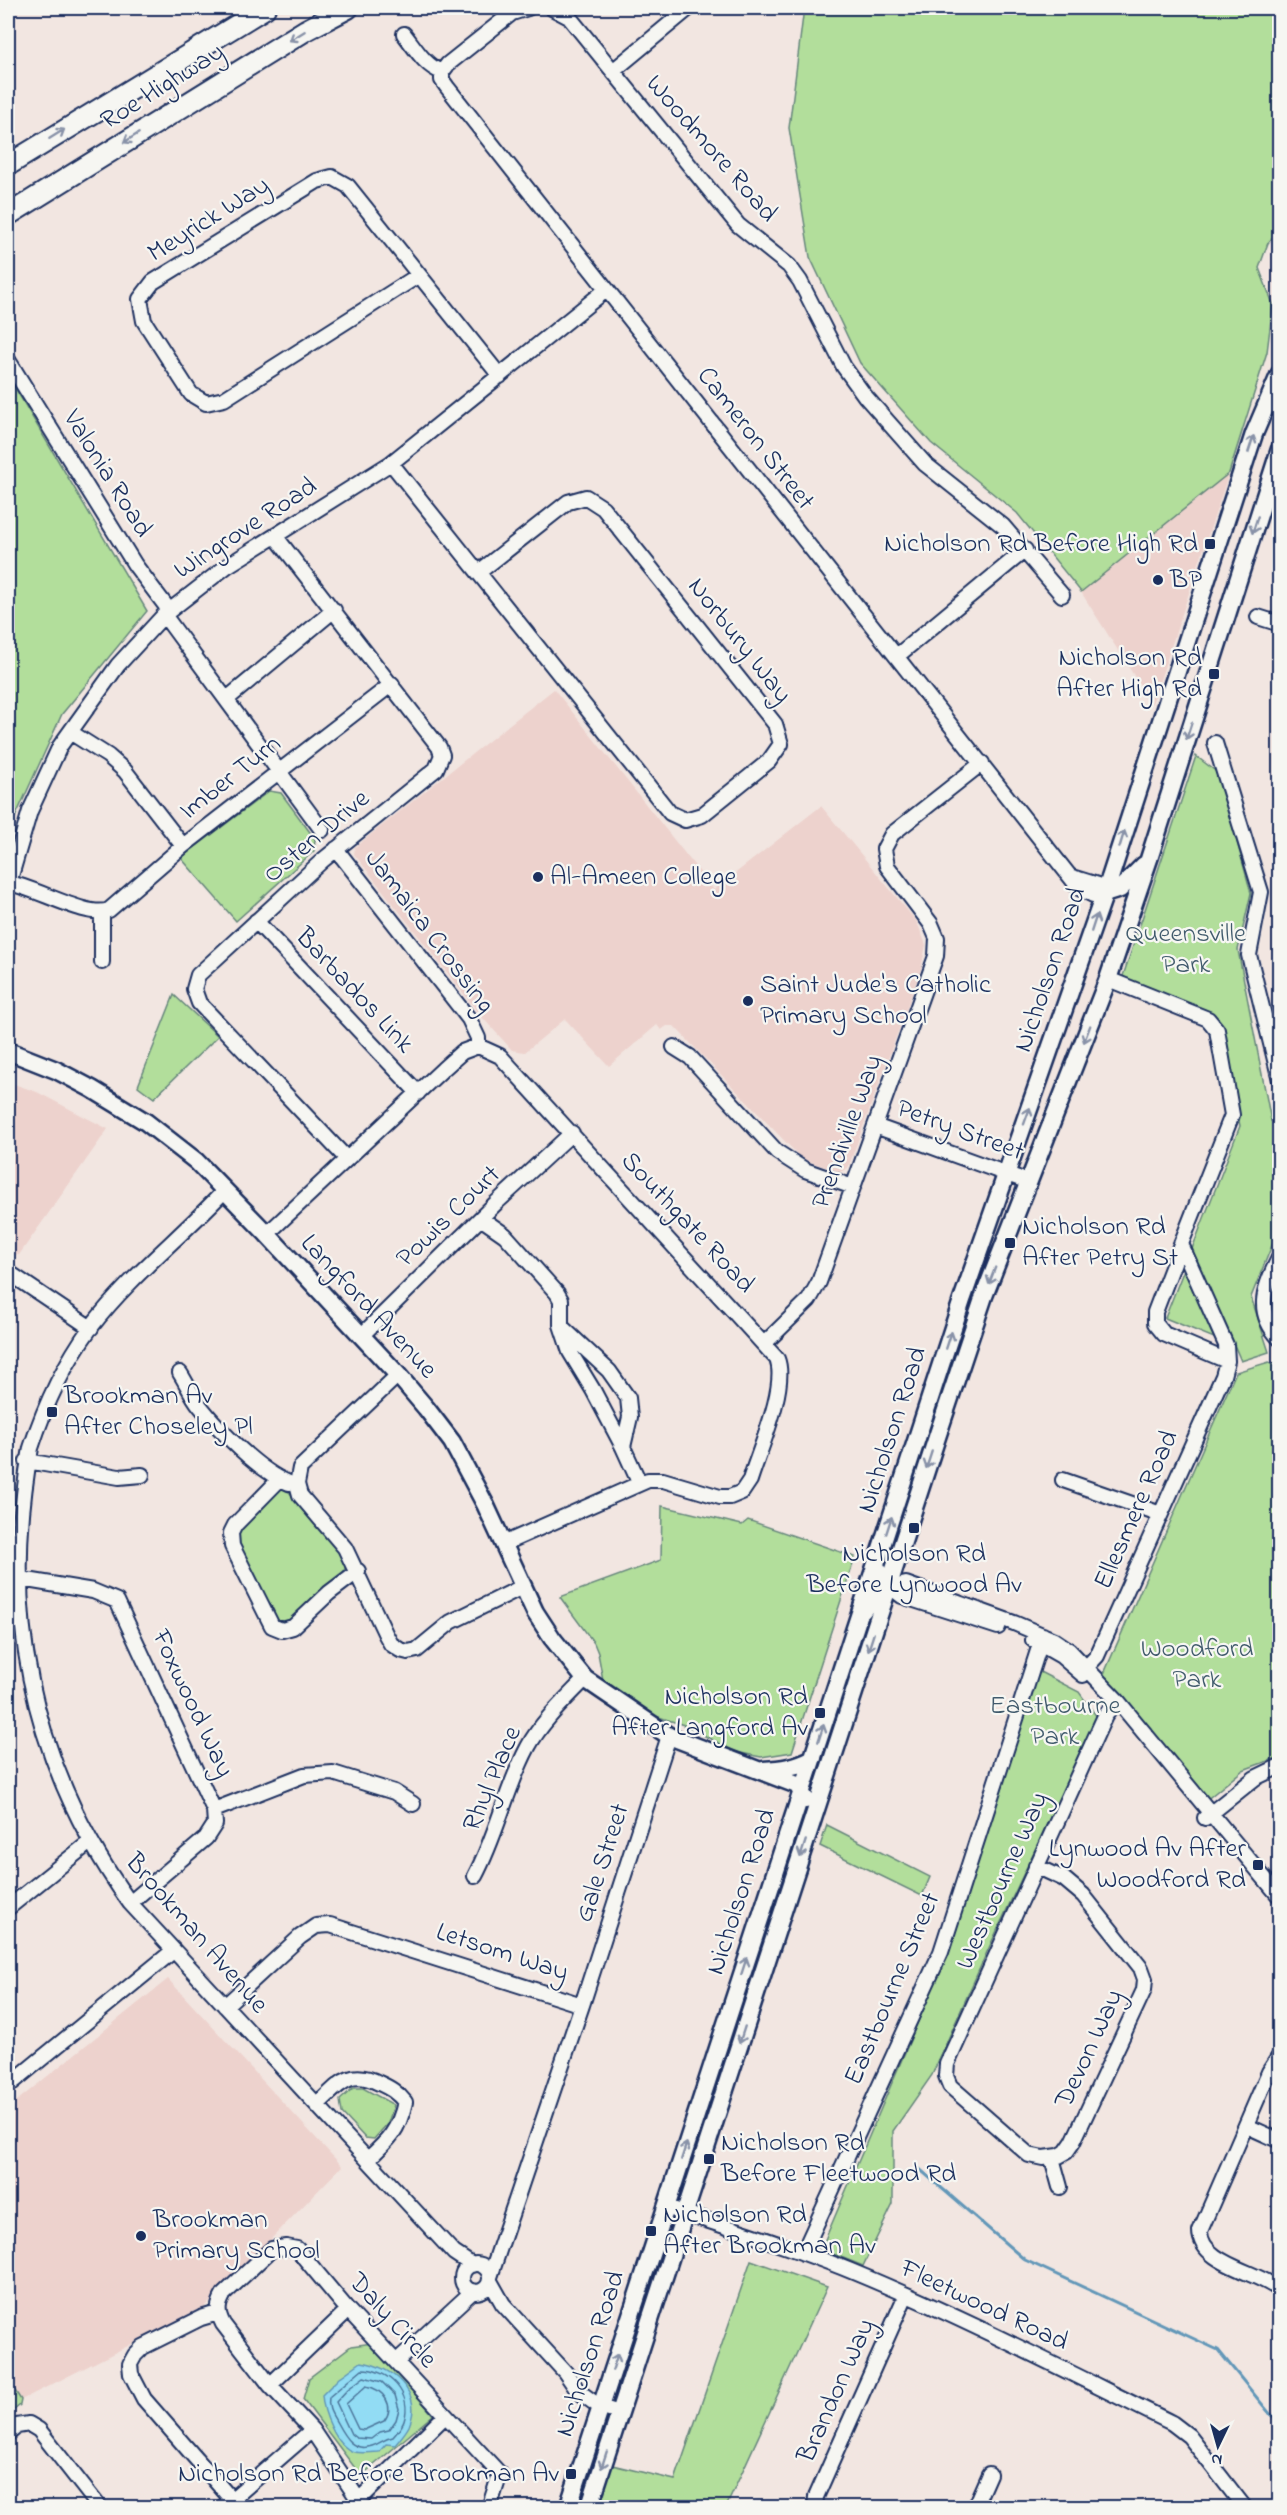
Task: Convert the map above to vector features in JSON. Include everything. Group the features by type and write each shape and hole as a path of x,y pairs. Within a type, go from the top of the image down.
{"highway":[{"name":"Roe Highway","path":"8,165 265,8"},
{"name":"Roe Highway","path":"8,215 306,30 348,8"}],"main road":[{"name":"Nicholson Road","path":"568,2508 857,1620 1006,1173 1104,894 1251,443 1280,373"},
{"name":"Nicholson Road","path":"589,2508 984,1296 1108,979 1149,859 1280,449"},
{"path":"1104,894 1120,889 1149,859"},
{"path":"1104,894 1116,903 1125,927"},
{"name":"Langford Avenue","path":"8,1051 74,1079 130,1111 196,1161 398,1375 452,1443 485,1504 522,1587 552,1638 608,1704 623,1717 668,1739 776,1788 795,1794 802,1792 797,1785 668,1739"},
{"path":"756,1770 784,1768 813,1758"},
{"path":"814,1817 802,1792 814,1786 828,1774"}],"street":[{"path":"442,72 448,64 512,13 528,8"},
{"name":"Woodmore Road","path":"552,8 569,17 738,225 789,266 800,281 844,367 865,396 925,464 1003,526 1062,595"},
{"path":"613,71 689,8"},
{"name":"Cameron Street","path":"404,34 426,62 442,72 442,80 447,87 1072,877 1098,885 1104,894"},
{"name":"Meyrick Way","path":"419,275 224,399 206,403 191,394 144,321 140,299 153,282 316,181 332,177 348,186 500,376"},
{"name":"Wingrove Road","path":"8,884 30,811 60,746 118,665 166,613 227,566 391,463 606,290"},
{"name":"Valonia Road","path":"8,360 166,613"},
{"name":"Norbury Way","path":"391,463 670,813 685,820 702,815 769,761 781,744 775,724 603,508 586,497 568,502 479,572"},
{"name":"Osten Drive","path":"276,537 392,684 439,747 442,755 436,769 336,849 198,975 194,989 199,1004 347,1159"},
{"path":"897,656 1025,550"},
{"path":"227,699 334,610"},
{"path":"166,613 322,830"},
{"path":"1258,617 1280,624"},
{"name":"Imber Turn","path":"102,913 109,910 183,846 392,684"},
{"path":"70,732 108,756 125,771 183,846"},
{"path":"1215,743 1261,892 1249,955 1280,1080"},
{"name":"Prendiville Way","path":"765,1343 809,1300 819,1282 936,956 937,938 931,924 887,866 884,849 892,834 982,764"},
{"name":"Jamaica Crossing","path":"336,849 469,1018 478,1038 478,1046"},
{"path":"8,884 24,885 89,912 102,913 102,962"},
{"name":"Barbados Link","path":"256,921 418,1094"},
{"path":"1108,979 1208,1019 1217,1030 1232,1115 1181,1244 1155,1312 1155,1323 1164,1334 1227,1361 1226,1345 1181,1244"},
{"path":"267,1234 462,1052 478,1046"},
{"name":"Southgate Road","path":"478,1046 500,1056 765,1343 777,1359 781,1369 781,1381 750,1480 742,1492 730,1497 720,1497 663,1480 639,1482 630,1489 503,1544"},
{"path":"674,1047 690,1057 777,1152 805,1170 853,1187"},
{"name":"Petry Street","path":"875,1126 1029,1182"},
{"name":"Powis Court","path":"361,1336 572,1133"},
{"name":"Brookman Avenue","path":"224,1191 144,1268 91,1328 56,1384 27,1461 12,1532 9,1626 19,1677 36,1733 58,1783 90,1842 130,1903 565,2372 578,2391 621,2407"},
{"path":"482,1219 505,1235 557,1293 561,1300 561,1325 570,1352 593,1390 639,1482"},
{"path":"1280,1257 1265,1287 1264,1298 1266,1319 1280,1339"},
{"path":"8,1272 91,1328"},
{"path":"561,1325 584,1350 609,1371 628,1398 630,1417 623,1447"},
{"name":"Ellesmere Road","path":"1084,1670 1097,1656 1223,1376 1227,1361"},
{"path":"180,1373 200,1405 267,1472 297,1484"},
{"path":"398,1375 300,1468 297,1484 300,1495 345,1548 391,1644 408,1652 424,1646 451,1622 522,1587"},
{"path":"27,1461 119,1477 142,1475"},
{"path":"280,1479 234,1525 231,1533 232,1546 272,1626 282,1630 293,1627 329,1593 357,1571"},
{"path":"1064,1480 1161,1514"},
{"path":"876,1564 889,1586"},
{"name":"Foxwood Way","path":"9,1577 93,1591 117,1601 214,1810 215,1824 206,1838 130,1903"},
{"path":"857,1620 880,1590 889,1586 906,1584 1069,1650 1207,1816 1280,1909"},
{"name":"Eastbourne Street","path":"803,2253 941,1952 1041,1639"},
{"name":"Rhyl Place","path":"475,1876 489,1850 513,1778 529,1745 547,1719 590,1683"},
{"name":"Westbourne Way","path":"1052,2158 1029,2155 950,2086 946,2076 947,2064 1036,1866 1114,1703"},
{"name":"Gale Street","path":"582,2004 668,1739"},
{"path":"1207,1816 1255,1778 1280,1766"},
{"path":"214,1810 304,1775 333,1773 394,1792 413,1804"},
{"path":"1207,1816 1280,1897"},
{"path":"8,1908 90,1842"},
{"name":"Devon Way","path":"1036,1866 1064,1879 1083,1895 1141,1968 1145,1979 1144,1990 1073,2142 1066,2152 1052,2158"},
{"name":"Letsom Way","path":"225,2006 300,1937 316,1926 330,1925 582,2004 502,2243 453,2309 397,2361"},
{"path":"8,2086 173,1951"},
{"path":"1280,2055 1269,2073 1200,2231 1200,2239 1212,2256 1269,2282 1280,2290"},
{"path":"318,2104 345,2080 356,2076 367,2077 396,2091 405,2103 401,2121 387,2141 368,2159"},
{"path":"1246,2126 1280,2141"},
{"path":"1052,2158 1060,2187"},
{"name":"Fleetwood Road","path":"666,2207 803,2253 906,2295 1172,2423 1189,2436 1245,2508"},
{"name":"Daly Circle","path":"218,2313 218,2304 224,2294 272,2249 286,2247 297,2249 348,2310 500,2474 489,2508"},
{"name":"Brandon Way","path":"815,2508 816,2497 906,2295"},
{"path":"270,2385 348,2310"},
{"path":"312,2430 231,2504 144,2398 131,2374 130,2364 143,2347 201,2318 218,2313 223,2324 270,2385 312,2430 361,2504 445,2416"},
{"path":"8,2434 17,2426 29,2424 39,2430 100,2508"},
{"path":"974,2508 989,2474"}],"shaded area":[{"path":"1229,473 1152,704 1081,592"},
{"path":"554,689 714,890 821,806 917,922 926,945 921,969 848,1168 840,1172 802,1159 674,1026 667,1026 661,1030 657,1025 609,1066 565,1019 525,1052 512,1050 481,1016 354,854 355,847"},
{"path":"8,1082 37,1092 108,1129 19,1255 8,1254"},
{"name":"Brookman Primary School","path":"168,1979 342,2166 205,2307 21,2400 8,2380 8,2108"}],"green space":[{"path":"804,8 1279,8 1279,230 1268,243 1259,268 1273,304 1267,352 1229,473 1081,592 1017,513 931,443 860,363 810,257 789,128"},
{"path":"8,376 147,611 62,714 8,833"},
{"name":"Queensville Park","path":"1196,756 1218,773 1251,893 1238,950 1271,1121 1280,1125 1279,1228 1251,1297 1269,1352 1241,1361 1229,1333 1214,1338 1165,1318 1240,1126 1220,1023 1122,979"},
{"path":"269,791 281,793 315,839 314,851 236,921 181,858"},
{"path":"174,995 218,1036 154,1098 138,1086"},
{"name":"Woodford Park","path":"1269,1362 1279,1368 1279,1757 1243,1770 1205,1801 1103,1676 1236,1372"},
{"path":"281,1487 290,1493 337,1548 347,1564 341,1577 293,1620 276,1626 235,1535"},
{"path":"662,1506 742,1525 748,1520 855,1557 792,1752 761,1757 736,1752 684,1725 649,1714 603,1680 594,1643 560,1597 661,1560"},
{"name":"Eastbourne Park","path":"1034,1669 1079,1692 1097,1717 932,2075 893,2131 893,2204 863,2266 821,2249 926,2003 957,1918"},
{"path":"827,1825 930,1877 922,1896 820,1846"},
{"path":"353,2088 363,2088 394,2105 388,2123 374,2139 365,2138 342,2113 340,2100"},
{"path":"751,2260 827,2287 727,2505 732,2507 599,2507 612,2465 675,2480"},
{"path":"373,2343 433,2415 361,2476 303,2399 309,2378 351,2346"},
{"path":"8,2380 21,2400 20,2405 8,2415"}],"water":[{"path":"361,2362 393,2375 402,2383 412,2402 412,2414 406,2431 395,2445 386,2444 379,2452 357,2453 347,2449 336,2436 323,2402 322,2395 339,2378"}],"waterway":[{"path":"916,2166 1025,2260 1218,2350 1280,2426"}],"place":[{"name":"Nicholson Rd Before High Rd","path":"1210,544"},
{"name":"BP","path":"1158,580"},
{"name":"Nicholson Rd After High Rd","path":"1214,674"},
{"name":"Al-Ameen College","path":"538,877"},
{"name":"Saint Jude's Catholic Primary School","path":"748,1001"},
{"name":"Nicholson Rd After Petry St","path":"1010,1243"},
{"name":"Brookman Av After Choseley Pl","path":"52,1412"},
{"name":"Nicholson Rd Before Lynwood Av","path":"914,1528"},
{"name":"Nicholson Rd After Langford Av","path":"820,1713"},
{"name":"Lynwood Av After Woodford Rd","path":"1258,1865"},
{"name":"Nicholson Rd Before Fleetwood Rd","path":"709,2159"},
{"name":"Nicholson Rd After Brookman Av","path":"651,2231"},
{"name":"Brookman Primary School","path":"141,2236"},
{"name":"Nicholson Rd Before Brookman Av","path":"571,2474"}]}
